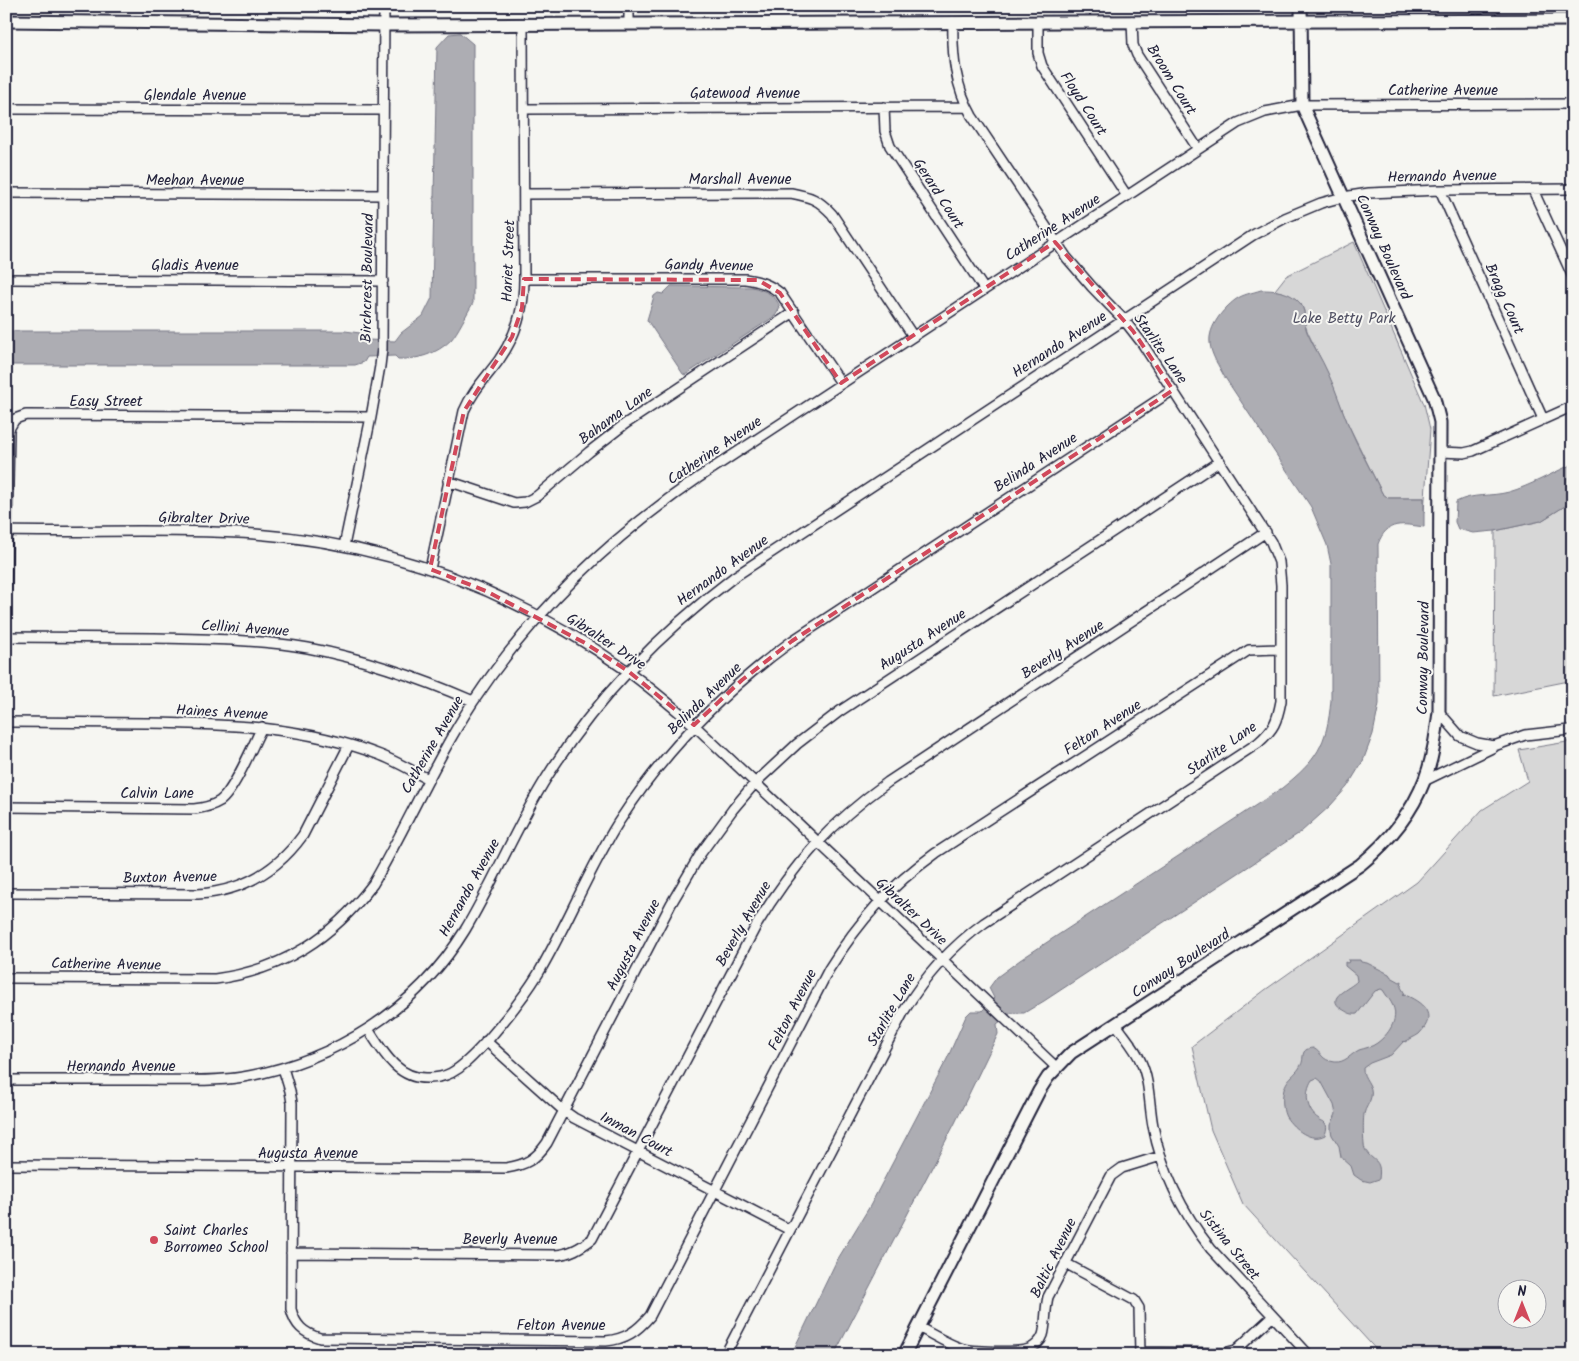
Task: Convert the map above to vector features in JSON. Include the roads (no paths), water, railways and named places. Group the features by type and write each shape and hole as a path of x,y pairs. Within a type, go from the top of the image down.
{"street":[{"name":"Birchcrest Boulevard","path":"344,546 380,366 383,281 384,6"},
{"path":"629,6 629,24"},
{"name":"Conway Boulevard","path":"904,1355 1039,1091 1056,1068 1072,1053 1360,865 1382,845 1410,808 1424,781 1434,748 1439,712 1440,422 1434,398 1302,105 1301,6"},
{"path":"6,21 384,25 1573,20"},
{"name":"Broom Court","path":"1132,21 1133,45 1137,55 1198,149"},
{"name":"Starlite Lane","path":"726,1355 904,1011 941,959 984,923 1264,738 1278,718 1281,701 1280,572 1275,552 1266,532 1142,343 1124,320 1079,273 1055,242 967,107 960,90 954,62 953,22"},
{"name":"Floyd Court","path":"1038,22 1038,53 1042,66 1127,196"},
{"name":"Hariet Street","path":"430,568 464,411 475,389 499,360 512,337 522,308 524,279 523,24"},
{"name":"Catherine Avenue","path":"6,978 215,979 252,972 290,957 309,946 327,933 359,902 382,868 428,779 473,701 504,659 539,616 600,555 652,510 698,478 1238,123 1254,115 1302,105 1573,104"},
{"name":"Gerard Court","path":"884,107 885,131 890,146 984,289"},
{"name":"Gatewood Avenue","path":"524,109 967,107"},
{"name":"Glendale Avenue","path":"6,109 383,110"},
{"name":"Hernando Avenue","path":"6,1080 201,1080 242,1077 282,1068 326,1051 368,1029 399,1007 419,988 451,950 472,918 547,776 581,727 628,671 678,623 734,578 1268,226 1303,210 1343,197 1383,191 1573,189"},
{"name":"Bragg Court","path":"1440,190 1543,419"},
{"path":"1533,190 1573,277"},
{"name":"Meehan Avenue","path":"6,193 383,195"},
{"name":"Marshall Avenue","path":"524,194 791,193 808,196 822,203 832,214 913,336"},
{"name":"Gladis Avenue","path":"6,278 383,281"},
{"name":"Gandy Avenue","path":"524,279 752,280 770,285 780,293 794,312 841,383"},
{"name":"Bahama Lane","path":"448,481 514,503 525,502 537,496 588,452 625,424 794,312"},
{"name":"Belinda Avenue","path":"368,1029 387,1058 396,1067 409,1075 438,1078 462,1066 513,1009 537,975 601,853 628,808 659,766 694,725 742,680 792,641 1173,390"},
{"path":"1440,452 1464,453 1473,451 1573,406"},
{"name":"Easy Street","path":"6,591 9,429 15,419 26,415 371,417"},
{"name":"Augusta Avenue","path":"6,1165 506,1168 531,1161 542,1150 564,1111 686,876 716,830 755,783 797,744 840,711 1220,461"},
{"name":"Gibralter Drive","path":"7,531 217,532 288,537 382,554 430,568 486,591 539,616 628,671 694,725 1056,1068"},
{"name":"Beverly Avenue","path":"291,1253 564,1254 579,1249 592,1239 756,926 785,881 817,842 852,809 888,782 1266,532"},
{"name":"Cellini Avenue","path":"6,637 203,639 275,643 340,654 382,666 423,680 473,701"},
{"name":"Felton Avenue","path":"282,1068 292,1103 291,1308 294,1319 299,1327 308,1335 320,1338 606,1341 626,1337 640,1328 650,1316 830,969 853,933 879,901 907,875 936,853 1249,650 1281,649"},
{"path":"1439,712 1460,736 1477,743 1494,746"},
{"name":"Haines Avenue","path":"6,722 215,724 262,727 349,745 381,756 428,779"},
{"name":"Calvin Lane","path":"6,807 194,809 208,807 220,801 230,791 262,727"},
{"path":"1424,781 1494,746 1525,735 1570,730"},
{"name":"Buxton Avenue","path":"6,892 198,894 222,891 244,885 272,868 296,844 349,745"},
{"name":"Sistina Street","path":"1116,1024 1141,1062 1149,1090 1153,1124 1161,1156 1178,1200 1200,1235 1222,1262 1309,1355"},
{"name":"Inman Court","path":"486,1041 564,1111 638,1152 790,1230"},
{"name":"Baltic Avenue","path":"918,1327 959,1348 970,1351 1020,1351 1030,1349 1038,1343 1043,1335 1045,1307 1048,1297 1111,1176 1122,1168 1161,1156"},
{"path":"1065,1263 1134,1300 1139,1308 1140,1353 1224,1353 1236,1350 1273,1316"}],"place":[{"name":"Saint Charles Borromeo School","path":"154,1240"}],"park label":[{"name":"Lake Betty Park","path":"1344,319"}]}
